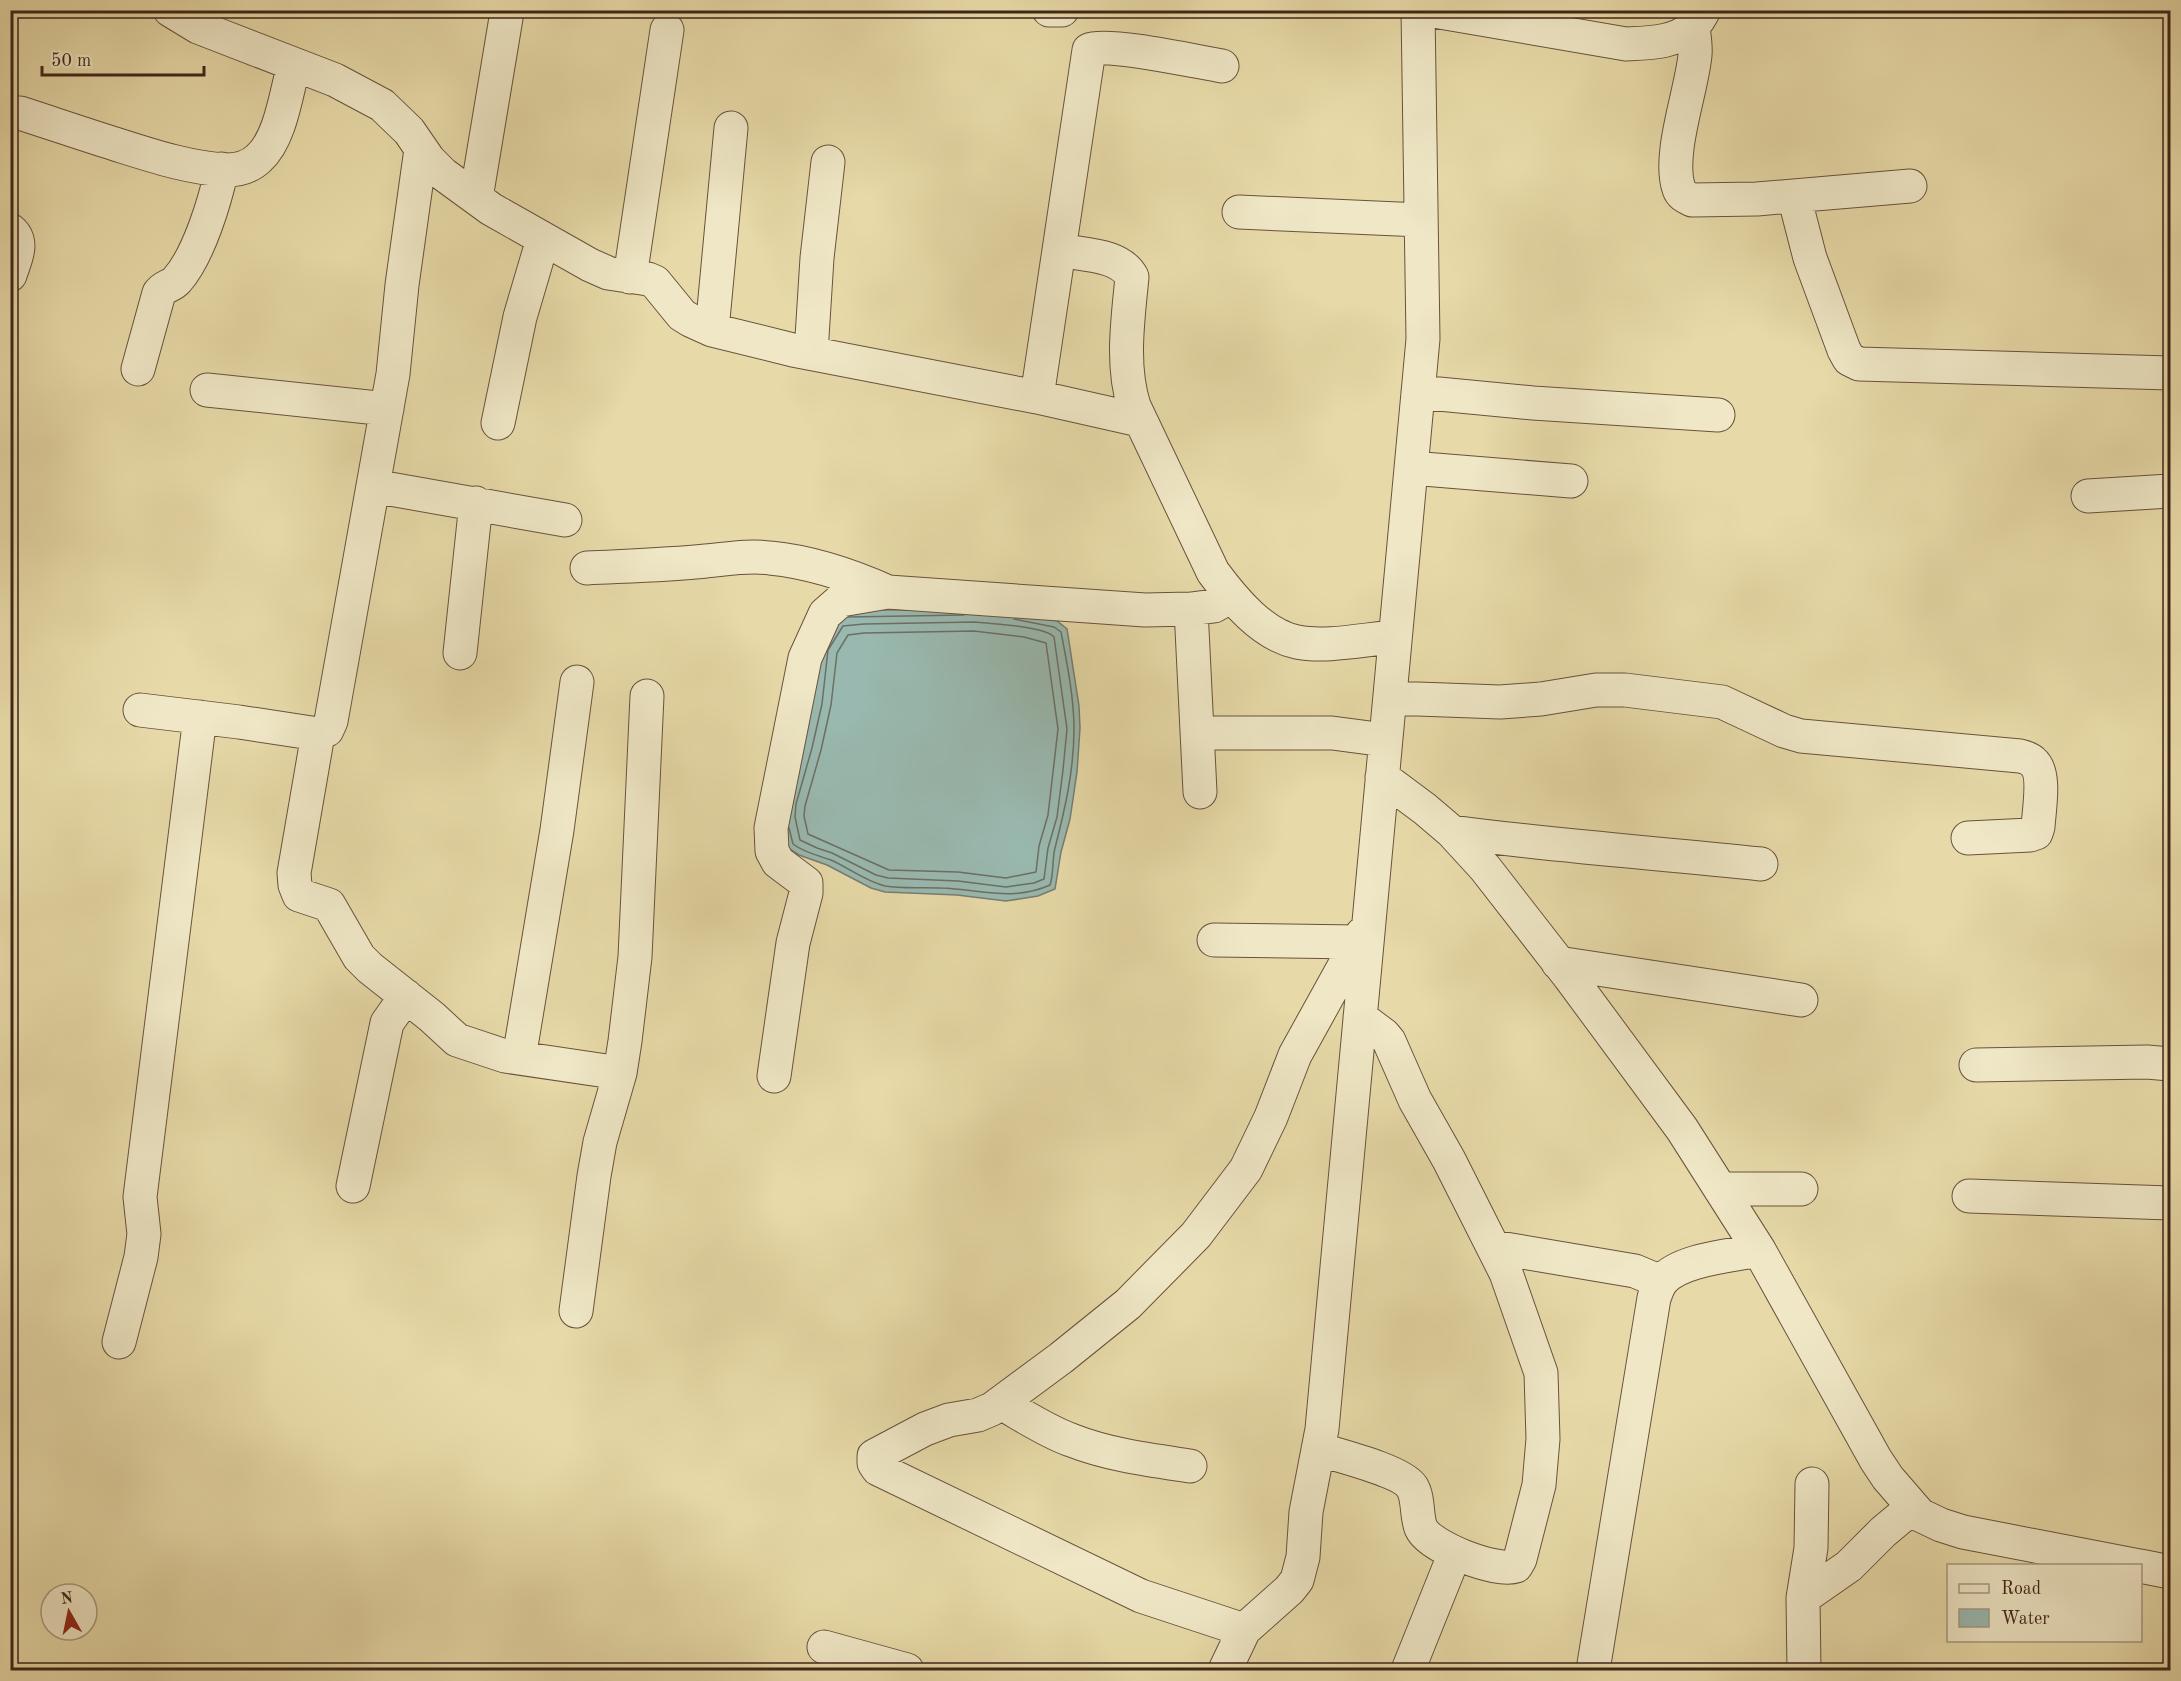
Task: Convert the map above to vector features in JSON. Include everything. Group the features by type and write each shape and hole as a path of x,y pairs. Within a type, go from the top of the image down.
{"street":[{"path":"170,10 198,27 335,80 382,105 409,131 443,174 491,209 590,266 608,273 655,282 682,315 712,330 811,353 1037,397 1139,420"},
{"path":"1049,10 1062,10"},
{"path":"1225,1671 1244,1629 1289,1590 1297,1580 1303,1557 1306,1512 1322,1429 1360,1017 1363,932 1390,698 1423,339 1418,10"},
{"path":"1428,10 1626,44 1656,43 1680,35 1699,19"},
{"path":"476,198 506,18"},
{"path":"1699,19 1676,163 1679,190 1684,197 1692,200 1745,200 1910,186"},
{"path":"630,277 667,30"},
{"path":"1037,397 1089,50 1116,48 1222,66"},
{"path":"10,114 20,113 154,157 222,169 244,168 259,159 277,129 294,65"},
{"path":"712,330 730,128"},
{"path":"140,710 318,734 327,730 331,721 387,409 421,149"},
{"path":"811,353 817,258 828,162"},
{"path":"138,369 159,293 162,288 177,280 191,257 215,201 222,169"},
{"path":"1794,196 1810,258 1844,350 1849,359 1859,364 2170,373"},
{"path":"1239,212 1421,220"},
{"path":"10,230 17,235 20,243 10,275"},
{"path":"498,423 520,317 543,239"},
{"path":"1060,250 1116,261 1128,270 1132,277 1128,325 1129,392 1139,420 1213,572 1231,596 1266,627 1296,642 1326,643 1395,637"},
{"path":"207,390 387,409"},
{"path":"1418,392 1533,403 1718,415"},
{"path":"1411,468 1571,481"},
{"path":"374,486 565,520"},
{"path":"2088,495 2170,491"},
{"path":"460,653 476,503"},
{"path":"587,568 739,557 769,557 837,571 888,592"},
{"path":"774,1076 793,942 806,893 806,883 778,862 772,851 771,828 805,658 825,614 841,600 888,592 1145,610 1214,606 1231,596"},
{"path":"1191,609 1200,792"},
{"path":"519,1058 557,830 577,682"},
{"path":"1390,698 1500,702 1541,699 1596,690 1625,690 1722,702 1801,736 2020,756 2031,760 2038,768 2041,780 2038,831 2030,836 1968,838"},
{"path":"576,1311 600,1142 621,1073 635,957 647,696"},
{"path":"119,1342 141,1257 144,1234 140,1197 200,717"},
{"path":"1197,733 1332,733 1385,740"},
{"path":"318,734 294,873 299,895 329,905 359,957 369,968 457,1040 494,1053 621,1073"},
{"path":"1382,777 1452,832 1485,868 1682,1129 1759,1250 1876,1460 1913,1508 1920,1515 1963,1532 2130,1564"},
{"path":"1452,832 1521,842 1761,864"},
{"path":"1214,940 1363,932"},
{"path":"1244,1629 1141,1596 878,1469 873,1456 925,1429 950,1420 978,1415 1001,1403 1128,1304 1196,1235 1246,1169 1271,1118 1295,1055 1363,932"},
{"path":"1558,963 1801,1000"},
{"path":"353,1186 387,1023 406,996"},
{"path":"1318,1449 1375,1467 1406,1482 1412,1487 1422,1530 1455,1553 1480,1563 1509,1568 1516,1566 1520,1559 1539,1485 1543,1439 1541,1373 1506,1273 1449,1160 1415,1100 1389,1041 1360,1017"},
{"path":"1976,1065 2147,1062 2170,1064"},
{"path":"1720,1190 1802,1189"},
{"path":"1969,1196 2170,1203"},
{"path":"1493,1247 1635,1271 1661,1282"},
{"path":"1593,1671 1654,1298 1661,1282 1689,1264 1759,1250"},
{"path":"1001,1403 1038,1425 1072,1441 1124,1456 1190,1467"},
{"path":"1804,1671 1803,1598 1810,1548 1812,1484"},
{"path":"1803,1598 1849,1566 1883,1532 1913,1508"},
{"path":"1408,1671 1455,1553"},
{"path":"2142,1566 2170,1572"},
{"path":"824,1647 907,1671"}],"water":[{"path":"1593,11 1683,11 1653,17"},
{"path":"950,610 1043,618 1057,621 1067,629 1079,706 1080,728 1077,772 1070,819 1061,852 1055,889 1038,896 1006,901 957,895 885,892 871,888 788,848 784,833 809,701 836,612"}]}
